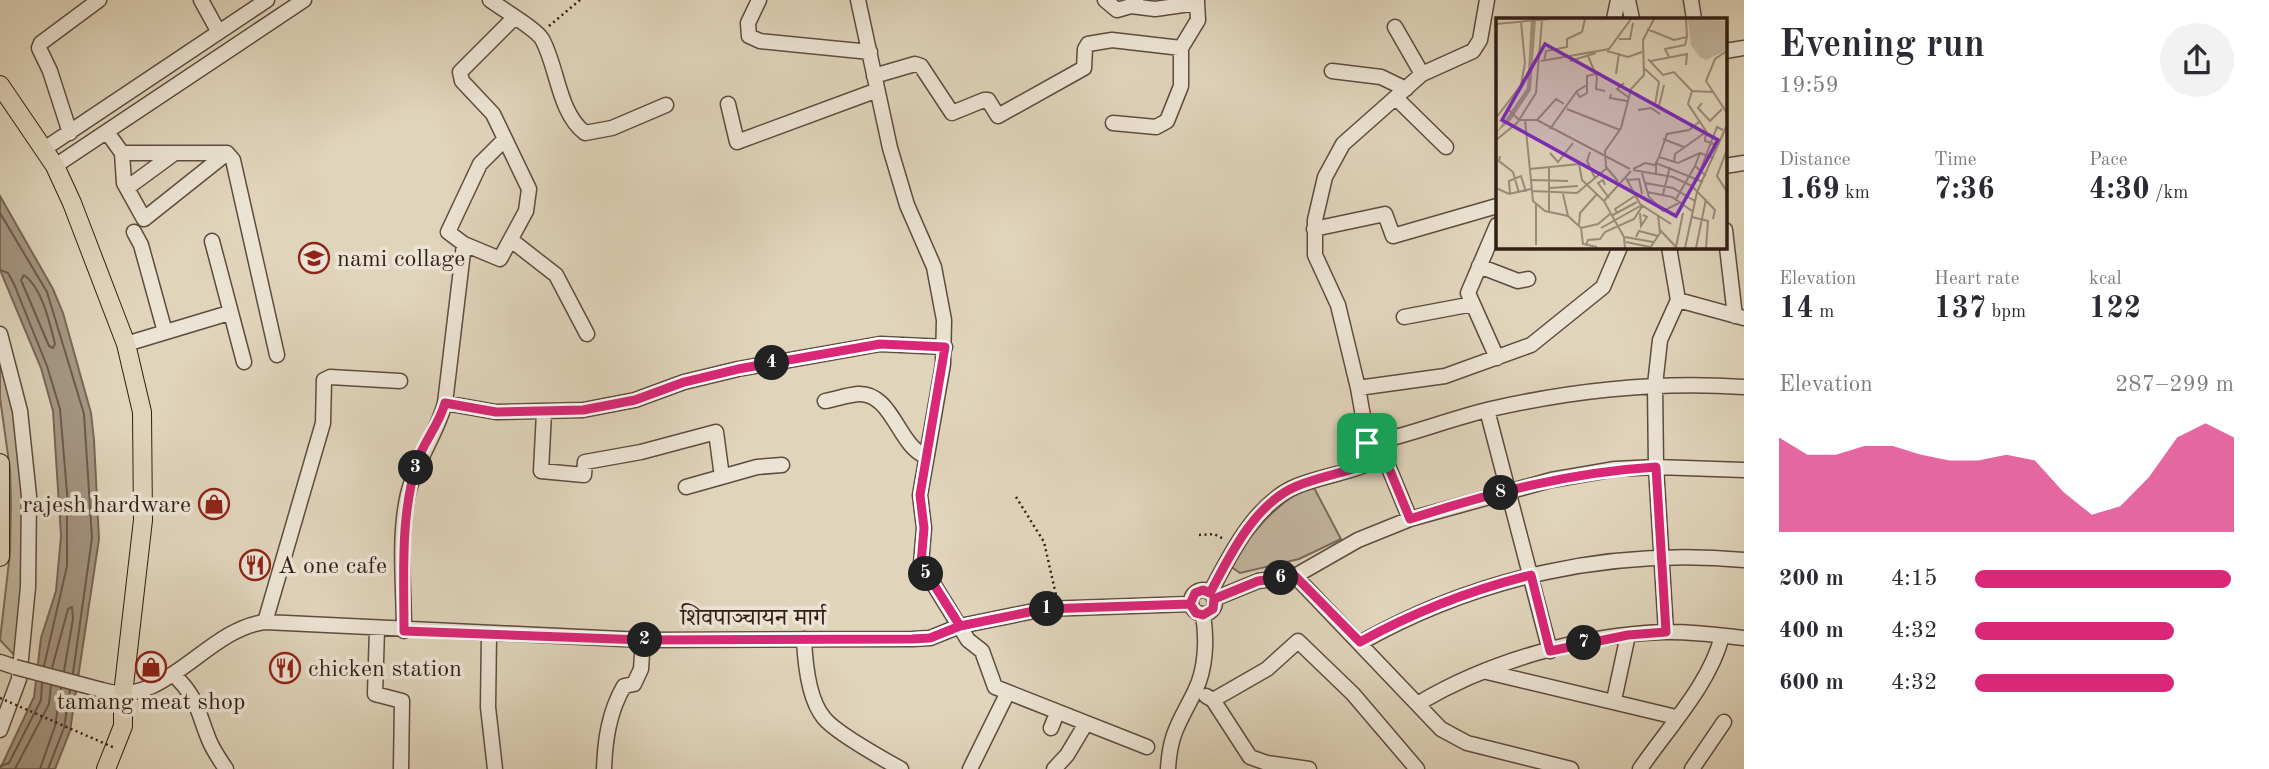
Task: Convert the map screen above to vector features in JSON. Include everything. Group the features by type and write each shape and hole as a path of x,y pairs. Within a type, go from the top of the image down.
{"main road":[{"path":"0,85 55,166 126,344 142,412 143,520 123,694 123,726 111,763"},
{"path":"0,463 0,557"}],"street":[{"path":"70,133 50,71 39,48 41,43 99,0"},
{"path":"201,0 218,31"},
{"path":"44,149 267,0"},
{"path":"55,166 304,0"},
{"path":"490,0 541,37 568,109 578,128 585,133 612,128 666,105"},
{"path":"759,0 747,23 749,36 760,41 870,52"},
{"path":"858,0 870,52 875,91 907,205 939,282 945,347 920,495 924,528 921,564 968,640 982,650 995,687 1007,694 1147,747"},
{"path":"1105,0 1117,10 1134,3 1155,9 1197,2 1198,20 1181,48 1181,86 1167,121 1156,127 1113,122"},
{"path":"1212,596 1203,590 1195,593 1190,604 1196,613 1203,615 1213,609 1212,596 1237,545 1261,514 1283,492 1365,465 1367,443 1359,388 1338,305 1315,254 1314,229 1319,197 1332,160 1343,144 1422,74 1472,51 1480,40 1487,0"},
{"path":"1614,18 1618,0"},
{"path":"1628,0 1632,18"},
{"path":"1691,0 1694,18"},
{"path":"505,139 480,163 450,225 449,236 500,259 530,199 529,188 493,114 462,81 460,72 513,19"},
{"path":"1395,27 1422,74"},
{"path":"874,75 915,64 921,66 952,113 984,100 998,116 1054,83 1080,72 1084,68 1084,49 1088,44 1112,40 1181,48"},
{"path":"1332,71 1381,77 1401,93 1446,147"},
{"path":"728,104 737,142 875,91"},
{"path":"107,132 122,153 127,188 144,219 227,153"},
{"path":"122,153 227,153"},
{"path":"227,153 233,160 277,355"},
{"path":"127,188 172,155"},
{"path":"1314,229 1385,214 1393,236 1496,206"},
{"path":"1496,227 1468,293 1497,358"},
{"path":"134,232 141,245 165,332"},
{"path":"511,240 556,275 587,334"},
{"path":"212,241 244,362"},
{"path":"1678,300 1740,317 1727,242"},
{"path":"404,631 404,534 408,495 418,458 440,421 445,403 464,244"},
{"path":"1359,388 1445,376 1531,345 1589,301 1603,287 1620,248"},
{"path":"1666,632 1656,467 1655,385 1660,340 1678,300 1669,248"},
{"path":"1479,266 1518,281 1528,279"},
{"path":"1404,317 1473,304"},
{"path":"126,344 229,313"},
{"path":"0,334 20,411 29,496 28,587 19,679 0,730"},
{"path":"445,403 496,412 544,413 609,405 738,369 880,344 945,347"},
{"path":"265,622 323,423 324,380 330,377 400,381"},
{"path":"1367,443 1487,410 1603,388 1655,385 1744,387"},
{"path":"825,401 859,394 868,395 889,413 911,447 925,456"},
{"path":"1487,410 1550,651"},
{"path":"544,413 541,471 584,475 585,462 641,452 716,432 722,477"},
{"path":"1367,443 1384,456 1410,519"},
{"path":"685,487 782,465"},
{"path":"1212,596 1258,581 1295,576 1358,540 1410,519 1508,491 1615,469 1656,467 1744,470"},
{"path":"1360,642 1437,605 1531,575 1598,563 1661,557 1744,560"},
{"path":"1295,576 1441,729 1454,738 1571,769"},
{"name":"शिवपाञ्चायन मार्ग","path":"123,694 140,691 173,674 234,629 265,622 404,631 643,640 930,638 960,626 1054,609 1190,604"},
{"path":"1168,769 1175,728 1196,690 1205,653 1203,615"},
{"path":"377,629 375,694 402,701 401,769"},
{"path":"1419,704 1485,671 1550,651 1628,635 1666,632 1744,638"},
{"path":"489,634 488,708 495,769"},
{"path":"1614,700 1628,635"},
{"path":"1640,769 1718,655 1723,636"},
{"path":"804,639 804,659 824,718 901,769"},
{"path":"604,769 610,719 624,686 634,684 641,669 643,640"},
{"path":"1213,700 1267,669 1298,641 1353,694 1417,769"},
{"path":"0,662 123,694"},
{"path":"1485,671 1676,717"},
{"path":"173,674 191,691 201,711 209,742 226,769"},
{"path":"1196,690 1213,700 1250,757 1267,764 1310,769"},
{"path":"970,769 1007,694"},
{"path":"1051,728 1057,713"},
{"path":"1692,769 1724,722"},
{"path":"1054,769 1067,755 1085,724"}],"path":[{"path":"541,37 546,29 580,0"},
{"path":"1016,497 1048,553 1057,591 1054,609"},
{"path":"1199,535 1214,534 1237,545"},
{"path":"0,698 111,763"}],"shaded area":[{"path":"0,352 20,435 25,547 17,658 0,640 10,553 11,503 10,469 0,398"},
{"path":"1312,484 1341,539 1299,559 1240,573 1230,566 1266,519 1287,500"}],"water":[{"path":"0,196 53,289 63,313 91,413 94,440 99,539 70,731 55,769 0,769 34,697 41,638 56,591 61,536 53,411 41,368 0,270"}],"place":[{"name":"nami collage","path":"314,258"},
{"name":"rajesh hardware","path":"214,504"},
{"name":"A one cafe","path":"255,565"},
{"name":"tamang meat shop","path":"151,667"},
{"name":"chicken station","path":"285,668"}],"route":[{"path":"1367,443 1365,465 1283,492 1261,514 1237,545 1210,593 1203,590 1195,593 1190,604 1122,606 1044,609 960,626 930,638 912,639 643,640 404,631 404,534 408,495 418,458 440,421 445,403 496,412 544,413 583,410 635,400 684,382 738,369 895,343 945,347 920,495 924,528 921,564 960,626 1026,612 1044,609 1190,604 1196,613 1203,615 1213,609 1214,599 1241,586 1295,576 1360,642 1417,613 1475,591 1531,575 1550,651 1628,635 1666,632 1656,467 1615,469 1552,480 1410,519 1384,456 1367,443"}]}
